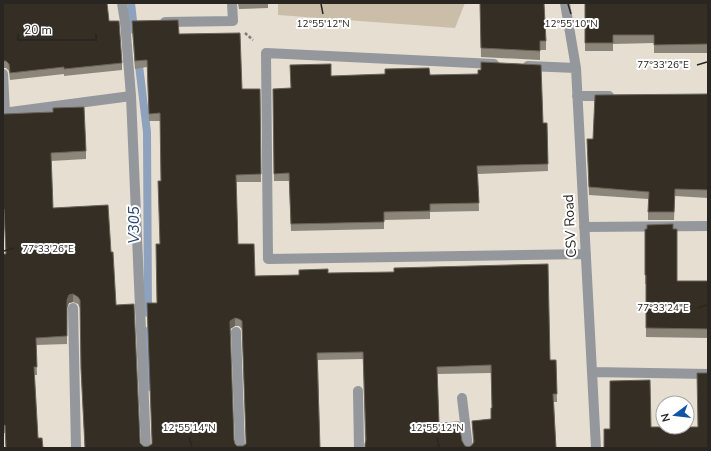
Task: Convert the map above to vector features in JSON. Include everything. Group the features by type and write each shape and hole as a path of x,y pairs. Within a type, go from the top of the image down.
{"street":[{"path":"122,3 128,22 146,448"},
{"path":"154,22 233,22 232,3"},
{"name":"CSV Road","path":"565,3 576,68 576,96 596,448"},
{"path":"504,64 266,53 268,259 586,254"},
{"path":"520,65 576,68"},
{"path":"3,74 4,113 131,96"},
{"path":"576,96 615,96"},
{"path":"584,227 708,226"},
{"path":"73,308 76,448"},
{"path":"236,332 240,448"},
{"path":"592,372 708,374"},
{"path":"358,391 359,448"},
{"path":"462,398 468,448"}],"path":[{"path":"233,22 266,53"}],"shaded area":[{"path":"278,3 465,3 455,28 278,15"}],"building":[{"path":"3,3 107,3 109,21 119,21 122,63 10,73 9,64 6,61 3,61"},
{"path":"480,3 544,3 546,41 540,41 540,51 481,48"},
{"path":"585,3 708,3 708,44 654,45 654,35 613,35 613,43 585,43"},
{"path":"178,20 179,34 240,33 242,89 260,89 261,174 236,175 238,244 254,244 255,276 299,275 299,270 328,269 328,273 394,272 394,268 548,264 550,360 556,360 557,394 553,394 556,448 365,448 363,352 317,353 320,448 85,448 81,368 80,300 73,294 69,295 67,300 67,336 36,338 37,367 34,367 38,438 42,438 43,448 6,448 5,425 3,426 3,254 6,254 3,209 3,114 53,112 53,108 84,107 86,151 51,153 53,208 108,205 111,252 113,252 116,305 134,304 140,443 146,447 152,444 147,303 157,303 156,244 160,244 158,181 161,181 160,113 149,114 147,60 135,61 132,21","holes":["235,318 242,321 246,440 246,444 243,446 237,446 234,440 230,321","491,365 491,419 472,421 474,442 469,447 465,446 462,441 459,422 439,423 437,367"]},
{"path":"481,62 541,65 543,123 547,123 548,164 477,166 479,203 430,204 430,211 384,212 384,222 291,224 289,173 274,174 273,89 291,88 290,65 331,64 331,76 385,74 385,69 429,68 430,75 478,74 478,70 481,70"},
{"path":"708,94 708,190 675,189 674,212 648,212 649,192 589,187 587,139 593,139 595,95"},
{"path":"673,224 673,229 677,229 677,281 708,281 708,329 646,328 645,229 647,229 647,225"},
{"path":"697,373 708,373 708,448 604,448 604,429 610,429 610,381 650,380 651,427 655,427 655,435 695,435 695,427 698,427"}],"waterway":[{"name":"V305","path":"131,3 134,30"},
{"name":"V305","path":"138,57 147,132 148,313"},
{"name":"V305","path":"148,331 148,387"}]}
